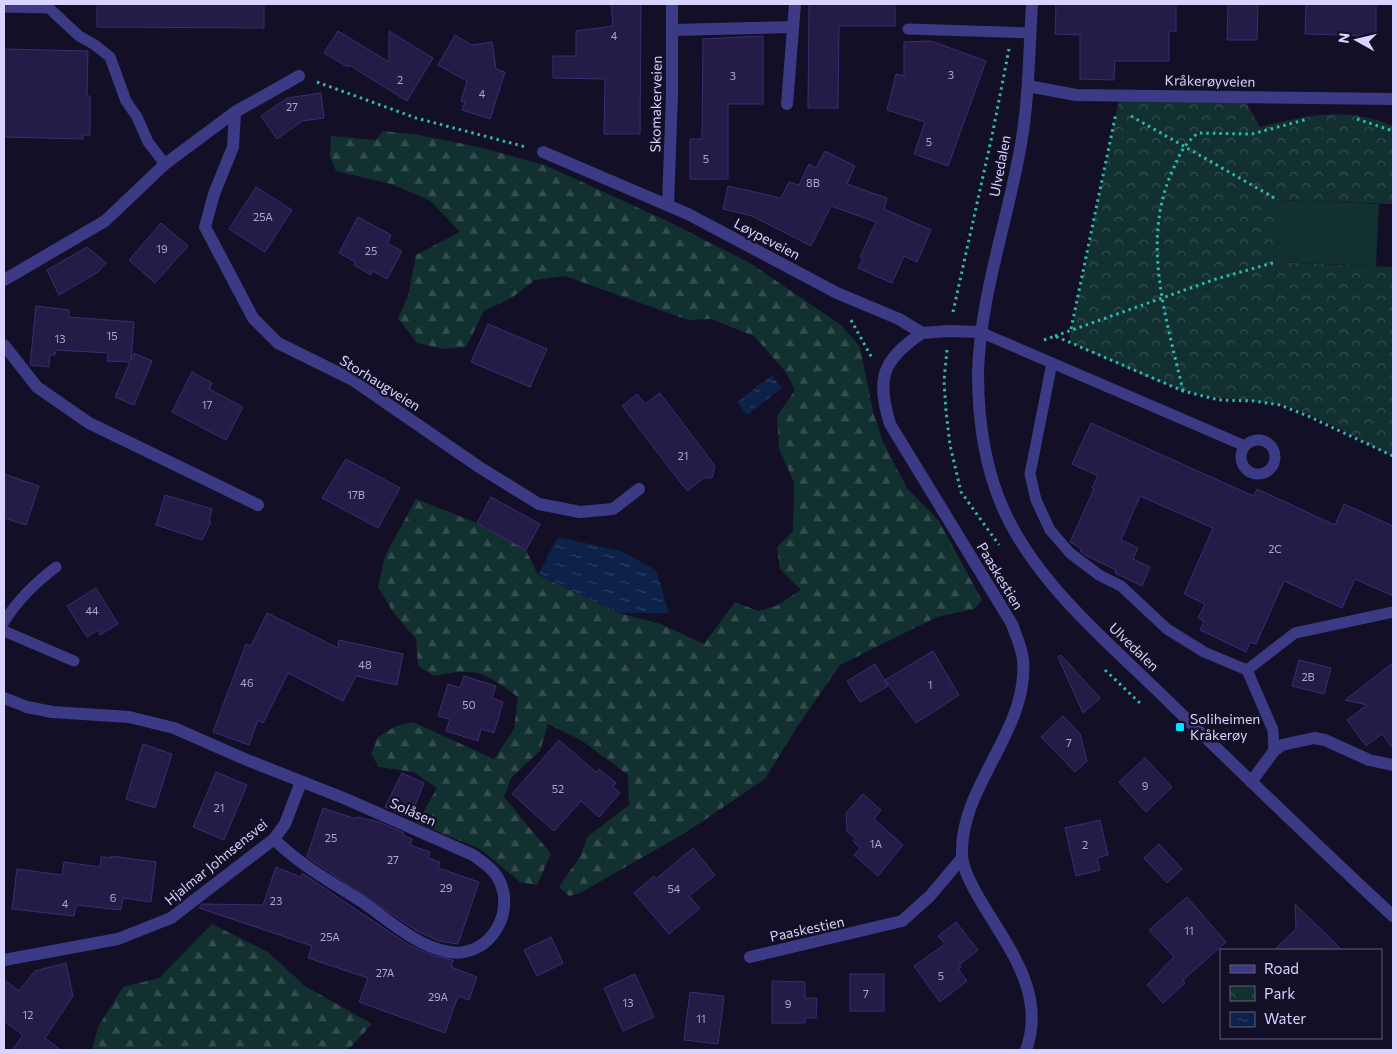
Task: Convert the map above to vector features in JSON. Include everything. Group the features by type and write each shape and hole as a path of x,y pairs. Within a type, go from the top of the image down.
{"street":[{"name":"Skomakerveien","path":"668,205 672,95 672,4"},
{"path":"787,104 795,4"},
{"name":"Ulvedalen","path":"1032,4 1028,86 1021,144 980,332 979,410 984,448 994,483 1008,520 1043,576 1096,631 1251,782 1393,916"},
{"path":"672,30 793,27"},
{"path":"4,280 105,221 164,164 235,112 300,76"},
{"name":"Kråkerøyveien","path":"1028,86 1118,101 1393,99"},
{"name":"Storhaugveien","path":"235,112 233,147 214,194 205,227 253,318 278,343 353,380 479,467 539,504 580,512 613,509 638,489"},
{"name":"Løypeveien","path":"543,152 635,193 668,205 837,293 899,319 922,333"},
{"path":"922,333 980,332"},
{"name":"Paaskestien","path":"922,333 900,348 888,364 884,379 883,402 890,424 1012,624 1023,658 1024,678 1020,697 964,830 962,858 971,884 1027,982 1033,1010 1030,1040 1026,1050"},
{"path":"4,345 37,387 89,424 258,505"},
{"name":"Solåsen","path":"4,698 52,712 130,717 153,721 373,811 473,855 486,864 496,875 503,890 500,923 491,940 478,948 465,952 450,952 436,949 422,943 360,900 299,863 274,840"},
{"path":"1251,782 1274,751 1282,745 1314,738 1324,740 1369,760 1393,765"},
{"name":"Hjalmar Johnsensvei","path":"4,960 118,938 171,918 274,840 285,824 301,782"},
{"name":"Paaskestien","path":"750,957 902,921 930,896 962,858"}],"lane":[{"path":"4,7 49,8 78,36 96,45 110,57 126,101 137,117 148,142 164,164"},
{"path":"908,30 1030,33"},
{"path":"980,332 1245,446"},
{"path":"1052,363 1030,474 1036,500 1050,530 1070,554 1099,575 1121,586 1167,629 1204,652 1247,670 1273,730 1274,751"},
{"path":"4,622 15,604 31,586 56,567"},
{"path":"1247,670 1295,633 1393,612"},
{"path":"4,631 74,661"}],"path":[{"path":"300,76 416,118 482,134 543,152"},
{"path":"1071,328 1118,101 1184,145 1278,200"},
{"path":"1184,391 1159,286 1157,235 1166,185 1184,145 1198,133 1252,134 1306,119 1315,119"},
{"path":"1349,119 1357,119 1393,131"},
{"path":"1020,349 1071,328 1276,262"},
{"path":"837,293 884,379"},
{"path":"1055,336 1184,391 1219,400 1254,401 1280,405 1393,456"}],"green space":[{"path":"1120,95 1243,97 1260,127 1327,114 1359,116 1393,126 1393,204 1279,200 1276,262 1393,267 1393,456 1323,421 1294,409 1267,403 1185,391 1069,342"},
{"path":"383,131 419,135 479,147 545,165 667,221 750,263 841,325 860,347 873,411 883,442 907,488 939,521 982,600 974,609 937,617 840,665 797,727 765,779 685,833 580,893 569,896 559,887 581,855 587,837 629,805 628,775 581,740 548,724 540,751 511,778 504,797 551,854 537,885 520,882 480,849 417,823 437,788 413,772 379,767 371,754 378,737 396,726 413,722 494,759 514,729 518,697 488,677 479,674 461,672 434,676 418,666 416,639 393,612 378,587 385,556 416,499 477,523 526,550 538,575 619,613 661,624 704,644 735,602 758,611 776,606 801,590 780,569 777,547 793,531 794,482 779,449 777,416 795,390 785,371 754,336 711,319 688,320 565,276 535,280 513,297 484,311 466,347 443,349 417,343 398,318 408,296 416,255 460,232 431,201 391,184 336,171 330,156 331,136 376,140"},
{"path":"1278,200 1379,204 1376,266 1276,262"},
{"path":"212,924 268,952 305,986 372,1024 348,1050 92,1050 98,1027 123,987 159,978"}],"water":[{"path":"772,375 782,388 747,415 737,402"},
{"path":"558,537 621,551 656,570 669,613 619,613 538,575"}],"building":[{"path":"97,4 264,4 264,28 97,27"},
{"path":"611,4 641,4 640,134 604,134 605,79 553,78 553,56 576,56 576,31 613,26"},
{"path":"809,4 895,4 895,26 839,26 838,108 808,108"},
{"path":"1056,4 1176,4 1176,31 1169,31 1169,61 1115,61 1114,80 1080,79 1080,35 1055,34"},
{"path":"1228,4 1258,4 1257,40 1227,40"},
{"path":"1306,4 1376,4 1376,36 1305,34"},
{"path":"338,31 389,62 389,31 433,58 407,101 349,65 348,67 324,53"},
{"path":"455,35 472,45 492,42 496,69 505,72 490,119 462,110 465,102 461,101 467,81 438,65"},
{"path":"763,36 763,104 728,104 728,179 690,179 690,139 702,139 703,39"},
{"path":"931,41 986,61 948,166 914,154 925,122 887,110 896,74 904,76 904,42"},
{"path":"4,49 88,51 87,96 90,96 90,135 83,135 83,139 4,137"},
{"path":"321,93 324,118 302,121 277,139 261,116 287,98"},
{"path":"825,151 855,166 847,184 887,198 884,209 931,230 917,262 904,256 892,283 858,268 863,258 860,257 876,222 831,206 811,246 752,216 723,209 728,186 781,198 789,182 799,185 809,164 816,168"},
{"path":"256,187 292,210 265,252 229,229"},
{"path":"358,217 391,235 387,243 402,251 387,279 373,271 371,275 354,265 355,262 339,253"},
{"path":"161,223 188,246 155,283 129,260"},
{"path":"87,247 106,263 98,272 59,295 47,270"},
{"path":"36,306 69,310 69,317 134,322 131,360 134,353 152,361 134,405 115,397 130,362 107,361 108,353 56,350 55,355 50,355 49,367 30,365"},
{"path":"488,324 547,349 530,387 471,362"},
{"path":"192,372 212,383 209,389 243,407 226,440 172,412"},
{"path":"660,393 715,466 712,478 704,478 687,491 622,406 637,394 645,404"},
{"path":"1091,423 1254,496 1257,489 1335,525 1344,504 1393,526 1393,596 1355,579 1342,608 1284,581 1256,644 1250,642 1246,652 1200,630 1204,621 1198,618 1205,604 1184,594 1213,528 1140,496 1121,540 1138,548 1133,559 1150,567 1142,586 1115,573 1116,570 1087,556 1080,551 1082,549 1070,542 1098,476 1072,464"},
{"path":"346,459 400,488 378,528 322,498"},
{"path":"4,474 39,486 26,525 4,518"},
{"path":"165,495 212,509 209,521 211,522 202,540 156,525"},
{"path":"491,497 540,524 526,550 477,523"},
{"path":"96,588 118,624 100,635 98,630 87,637 67,606"},
{"path":"267,613 338,648 339,640 403,654 397,685 356,676 343,701 288,673 263,723 258,720 249,745 213,732 246,644 251,646"},
{"path":"933,651 959,695 916,723 885,680"},
{"path":"1061,655 1100,698 1083,713 1058,657"},
{"path":"1299,660 1331,668 1324,694 1292,686"},
{"path":"1393,663 1393,749 1382,734 1366,746 1347,720 1367,705 1345,700"},
{"path":"875,664 888,686 860,702 847,681"},
{"path":"464,676 496,686 492,698 503,702 494,733 481,729 478,741 446,731 450,719 438,716 448,684 460,688"},
{"path":"1063,716 1080,734 1087,761 1075,772 1041,737"},
{"path":"559,740 596,772 599,769 616,783 613,787 620,793 599,817 581,801 554,831 512,794"},
{"path":"143,744 172,754 155,808 126,799"},
{"path":"1145,758 1172,787 1146,812 1119,782"},
{"path":"216,772 247,785 224,840 193,827"},
{"path":"402,773 424,783 410,818 385,807"},
{"path":"863,794 881,810 874,819 903,845 878,876 854,855 860,848 853,841 855,838 847,831 846,813"},
{"path":"323,808 356,819 357,817 379,822 404,833 403,835 412,839 410,845 430,852 428,858 440,862 438,868 479,882 458,944 439,941 417,931 307,857"},
{"path":"1100,820 1108,855 1097,858 1100,870 1076,876 1065,828"},
{"path":"1159,844 1182,869 1167,883 1144,858"},
{"path":"693,848 715,875 689,896 700,908 669,934 634,893 654,876 656,879"},
{"path":"111,856 156,862 151,902 123,898 121,910 76,905 74,916 12,909 17,869 62,875 64,862 100,867 101,857 111,858"},
{"path":"276,867 301,877 302,873 409,945 434,956 453,960 451,967 477,977 469,1000 458,996 445,1033 359,1002 368,978 308,958 312,946 199,908 202,904 263,905"},
{"path":"1187,897 1226,942 1183,980 1185,983 1163,1003 1147,985 1174,957 1149,930"},
{"path":"1295,904 1341,949 1275,949 1296,929"},
{"path":"956,922 978,950 959,965 961,967 958,969 967,981 940,1002 914,966 945,944 938,936"},
{"path":"551,937 563,963 537,976 524,950"},
{"path":"66,963 73,996 45,1038 61,1050 12,1050 23,1035 4,1021 4,980 19,991 35,971"},
{"path":"635,974 654,1017 623,1031 604,988"},
{"path":"850,974 884,974 884,1011 850,1011"},
{"path":"772,981 805,982 805,998 817,998 816,1018 805,1018 805,1023 772,1023"},
{"path":"690,992 724,996 718,1044 684,1040"}],"place":[{"name":"Soliheimen Kråkerøy","path":"1180,727"}]}
